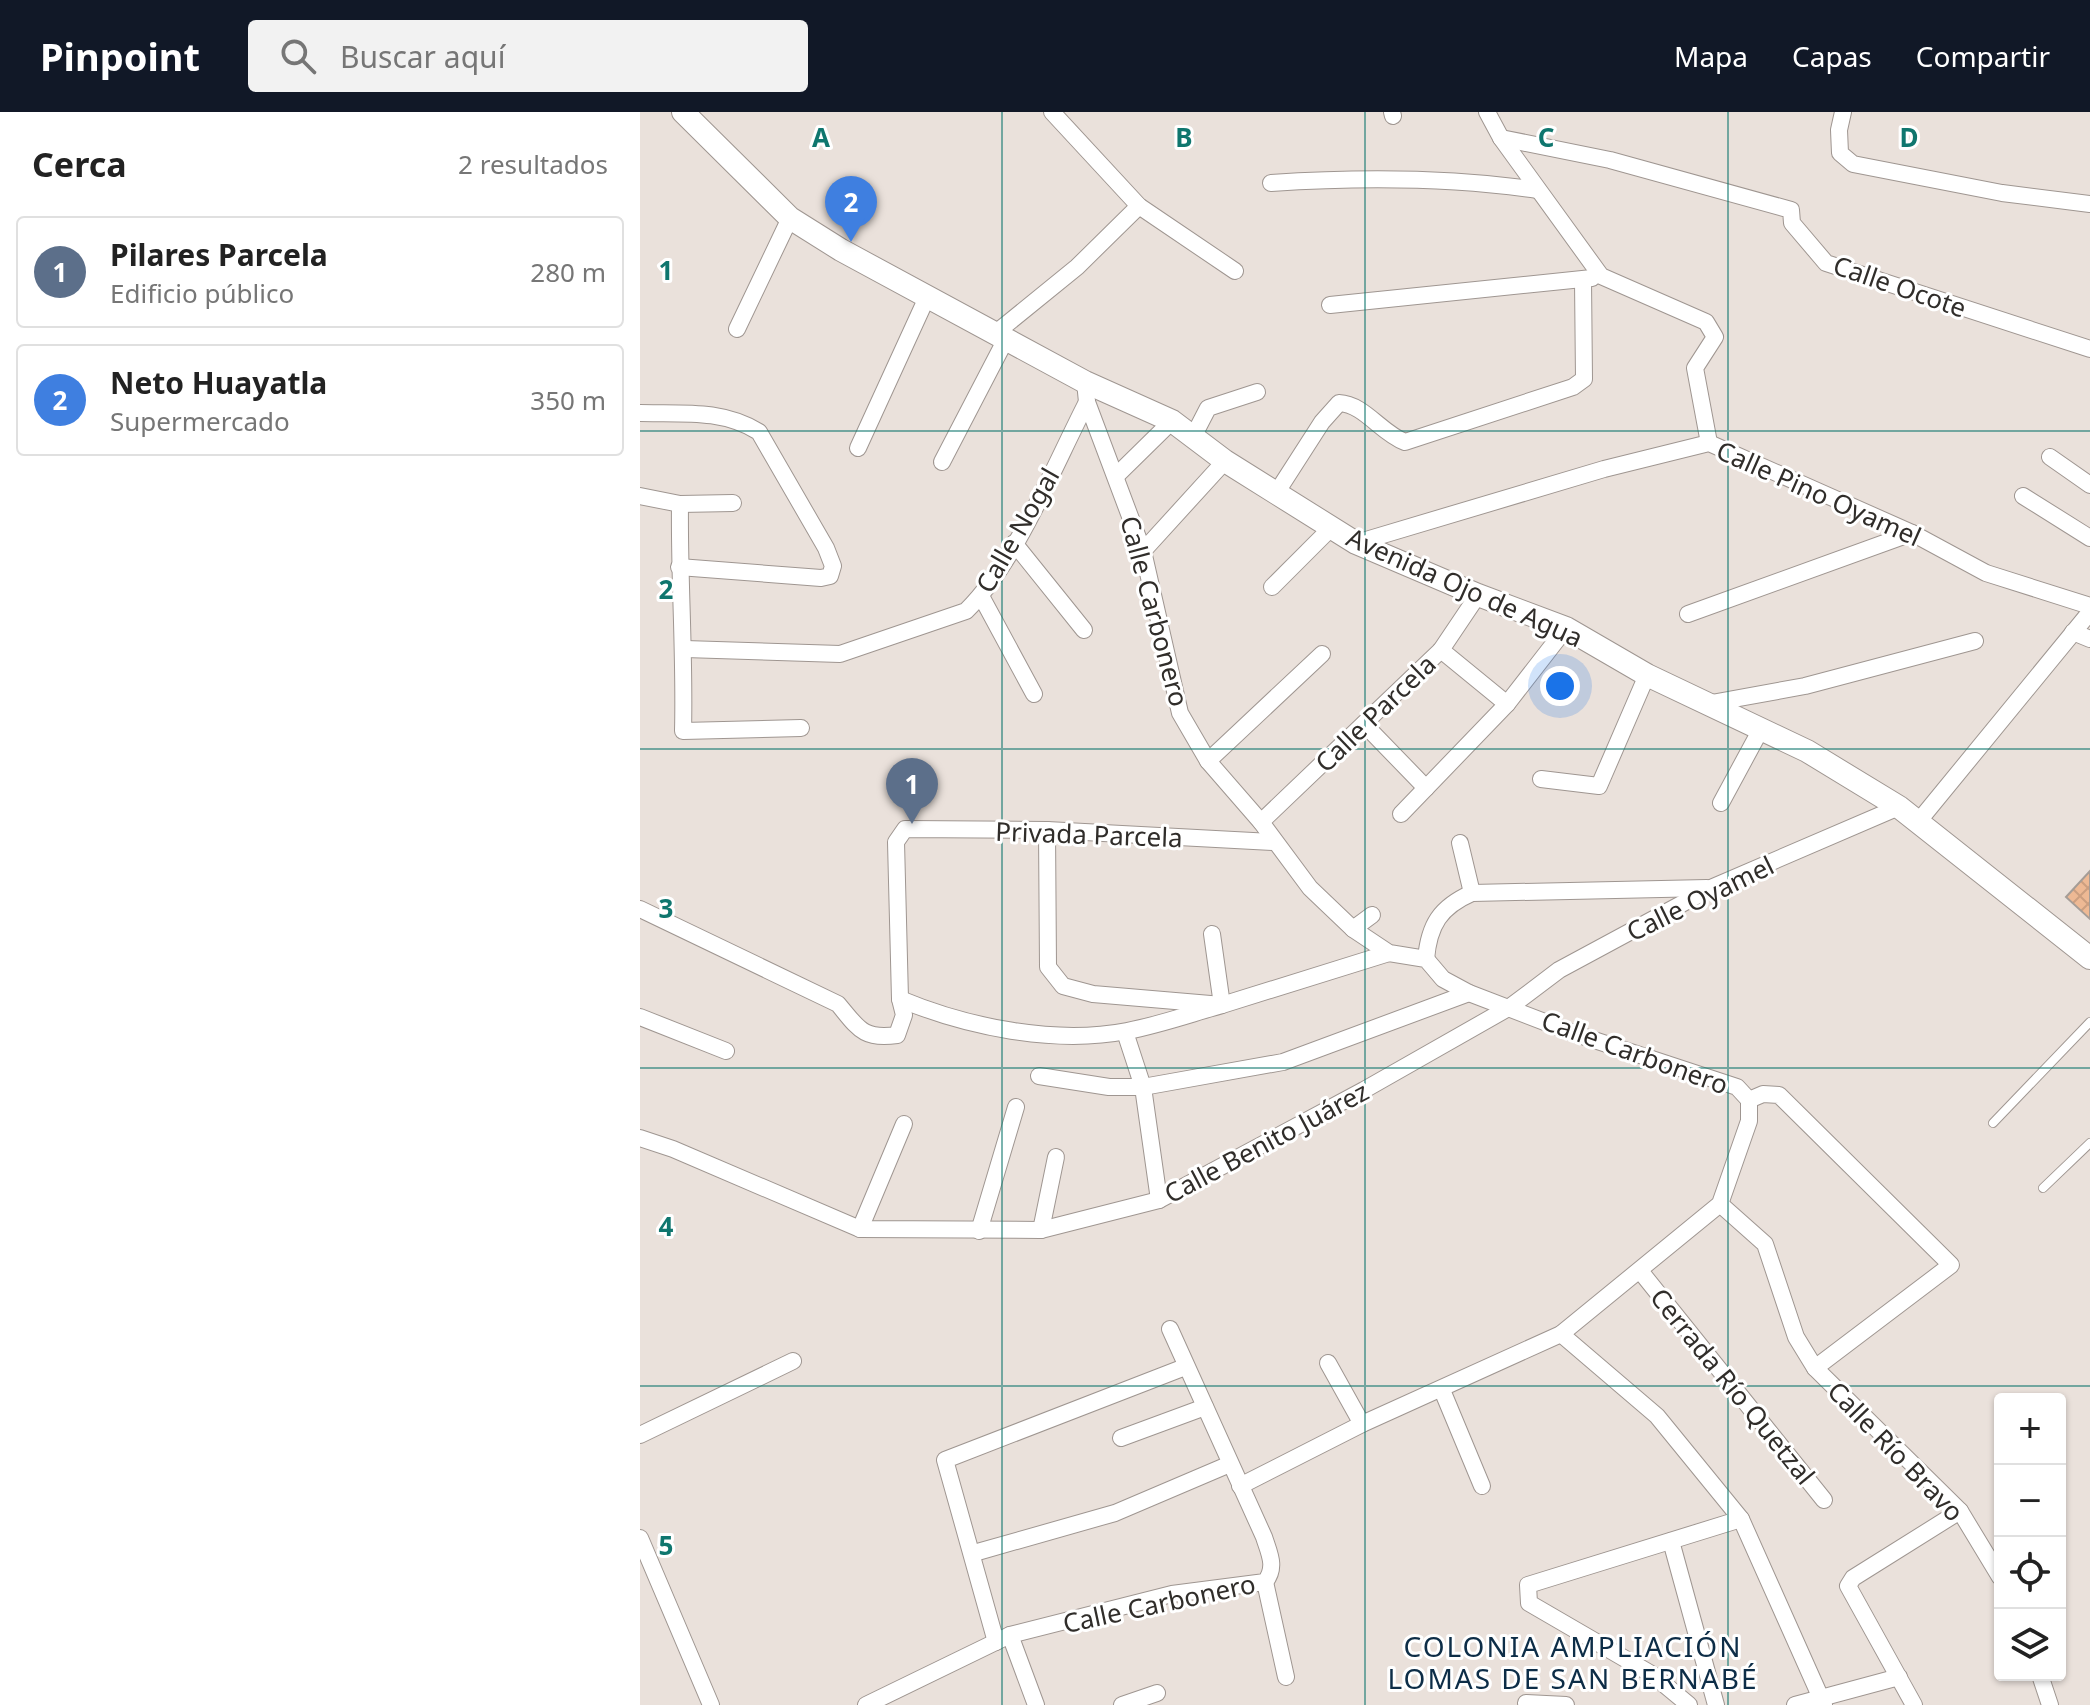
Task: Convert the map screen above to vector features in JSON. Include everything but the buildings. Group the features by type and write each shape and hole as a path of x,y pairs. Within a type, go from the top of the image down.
{"street":[{"name":"Avenida Ojo de Agua","path":"683,112 790,218 841,250 1002,335 1086,392 1172,421 1225,461 1356,543 1478,595 1566,628 1647,675 1807,751 1899,807 2090,958"},
{"path":"1052,112 1139,206 1235,271"},
{"path":"1487,112 1501,138 1601,276 1706,322 1715,337 1695,368 1709,443"},
{"path":"1843,112 1839,130 1840,153 1853,164 2002,193 2090,204"},
{"name":"Calle Ocote","path":"1501,138 1610,160 1791,210 1792,223 1826,263 2090,349"},
{"path":"1271,183 1365,177 1477,181 1538,190"},
{"path":"942,462 1002,335 1139,206"},
{"path":"737,329 790,218"},
{"path":"1330,305 1456,290 1583,281 1601,276"},
{"path":"1277,492 1322,422 1339,403 1351,403 1394,438 1405,442 1573,387 1584,379 1583,281"},
{"path":"858,448 928,295"},
{"name":"Calle Carbonero","path":"1086,392 1143,551 1180,713 1208,761 1261,822 1310,888 1353,929 1389,953 1426,959 1443,979 1469,993 1576,1034 1737,1087 1749,1100 1749,1121 1720,1204"},
{"name":"Calle Nogal","path":"685,649 840,654 966,611 981,596 1014,543 1086,392"},
{"path":"1193,437 1208,408 1257,392"},
{"path":"640,413 716,414 740,421 759,432 826,548 833,566 830,576 821,578 679,567"},
{"path":"1117,475 1172,421"},
{"name":"Calle Pino Oyamel","path":"1356,543 1604,469 1709,443 1912,533 1986,573 2090,609"},
{"path":"2050,457 2090,485"},
{"path":"1143,551 1225,461"},
{"path":"640,496 680,504 733,503"},
{"path":"2023,496 2090,538"},
{"path":"680,504 679,567 685,649 683,731 801,728"},
{"path":"1272,587 1332,527"},
{"path":"1688,614 1912,533"},
{"path":"1014,543 1084,630"},
{"name":"Calle Parcela","path":"1261,822 1441,650 1478,595"},
{"path":"981,596 1034,694"},
{"path":"1918,822 2090,609"},
{"path":"1401,814 1507,704 1566,628"},
{"path":"2073,632 2090,639"},
{"path":"1706,704 1805,686 1975,641"},
{"path":"1441,650 1507,704"},
{"path":"1208,761 1322,654"},
{"path":"1541,779 1599,786 1647,675"},
{"path":"1364,724 1426,788"},
{"path":"1721,803 1761,729"},
{"name":"Calle Oyamel","path":"1510,1007 1559,970 1713,887 1899,807"},
{"name":"Privada Parcela","path":"900,999 896,842 905,829 1047,830 1273,842"},
{"path":"1047,830 1048,967 1063,986 1093,994 1222,1005"},
{"path":"1460,843 1472,893"},
{"path":"1426,959 1429,932 1452,902 1472,893 1713,887"},
{"path":"640,909 838,1004 858,1030 879,1038 897,1035 904,1015 900,999"},
{"path":"1353,929 1372,915"},
{"path":"1212,934 1222,1005"},
{"path":"900,999 952,1017 1028,1031 1085,1036 1125,1032 1389,953"},
{"path":"1039,1076 1109,1087 1143,1087 1283,1062 1469,993"},
{"name":"Calle Benito Juárez","path":"640,1138 860,1229 1041,1230 1159,1200 1510,1007"},
{"path":"640,1017 726,1051"},
{"path":"1125,1032 1143,1087 1159,1200"},
{"name":"Calle Río Bravo","path":"1749,1100 1763,1094 1779,1095 1951,1265 1815,1368"},
{"path":"979,1231 1016,1107"},
{"path":"860,1229 904,1124"},
{"path":"1041,1230 1056,1157"},
{"path":"1240,1486 1362,1424 1561,1334 1641,1272 1720,1204"},
{"name":"Calle Río Bravo","path":"1720,1204 1765,1244 1796,1337 1815,1368 1960,1511 1994,1567"},
{"name":"Cerrada Río Quetzal","path":"1641,1272 1824,1500"},
{"name":"Calle Carbonero","path":"866,1705 1003,1638 1172,1594 1265,1582 1271,1575 1272,1564 1240,1486 1170,1329"},
{"path":"1561,1334 1657,1416 1741,1519 1823,1703"},
{"path":"640,1435 793,1361"},
{"path":"1328,1363 1362,1424"},
{"path":"1036,1705 1003,1638 945,1460 1185,1367"},
{"path":"1442,1390 1482,1486"},
{"path":"1121,1438 1205,1407"},
{"path":"974,1553 1115,1513 1230,1464"},
{"path":"1914,1705 1850,1595 1848,1586 1853,1578 1960,1511"},
{"path":"1689,1705 1653,1675 1529,1603 1528,1585 1741,1519"},
{"path":"640,1538 711,1705"},
{"path":"1671,1541 1716,1705"},
{"path":"1265,1582 1286,1677"},
{"path":"1795,1705 1823,1703 1899,1677"},
{"path":"2042,1681 2050,1705"},
{"path":"1122,1705 1157,1693"},
{"path":"1526,1703 1566,1705"}],"lane":[{"path":"1993,1123 2090,1022"},
{"path":"2043,1188 2090,1143"}],"place":[{"name":"Neto Huayatla","path":"851,242"},
{"name":"Pilares Parcela","path":"912,824"}],"district":[{"name":"COLONIA AMPLIACIÓN LOMAS DE SAN BERNABÉ","path":"1573,1662"}]}
